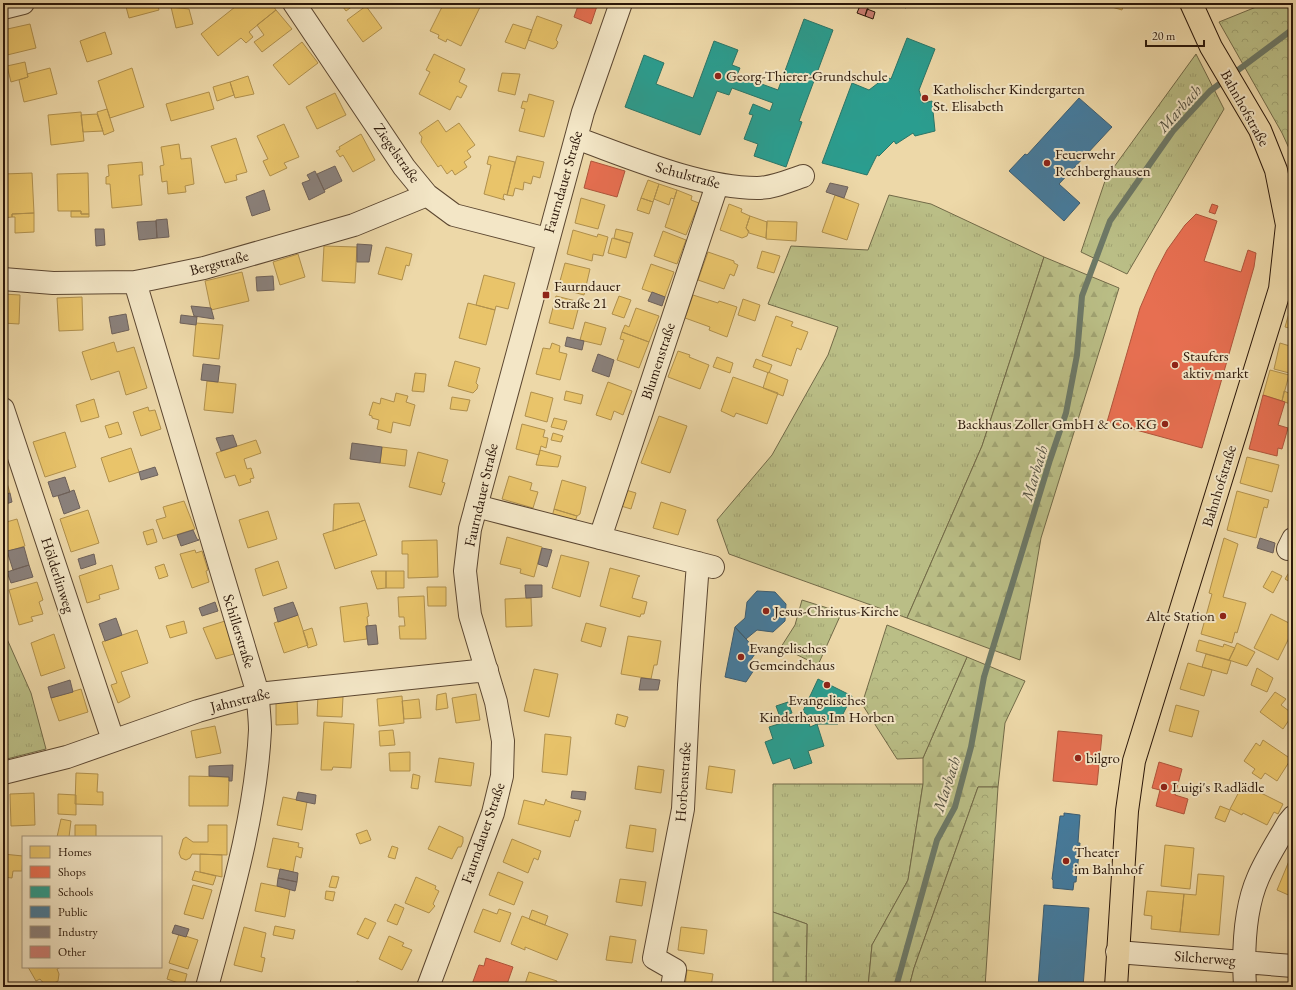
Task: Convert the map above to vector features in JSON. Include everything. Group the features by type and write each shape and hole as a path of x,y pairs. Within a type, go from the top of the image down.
{"main road":[{"name":"Bahnhofstraße","path":"1116,987 1127,811 1134,761 1280,289 1290,224 1276,170 1260,130 1211,47 1191,3"}],"street":[{"path":"3,8 23,3"},
{"name":"Ziegelstraße","path":"294,3 404,167 427,195 454,215 547,239"},
{"name":"Faurndauer Straße","path":"428,987 493,813 502,776 503,741 496,702 470,615 465,571 470,529 547,239 589,91 621,3"},
{"name":"Schulstraße","path":"576,138 637,160 717,184 757,188 778,185 803,176"},
{"name":"Blumenstraße","path":"600,538 717,184"},
{"name":"Bergstraße","path":"3,279 53,283 135,282 204,268 354,225 427,195"},
{"name":"Schillerstraße","path":"135,282 258,694 260,730 252,798 239,865 207,987"},
{"name":"Hölderlinweg","path":"3,410 113,740"},
{"name":"Horbenstraße","path":"476,506 706,565 688,684 683,809 654,958 675,970 672,987"},
{"name":"Jahnstraße","path":"3,773 67,757 198,711 258,694 487,670"},
{"path":"1245,987 1244,961 1246,922 1258,878 1288,823 1293,817"},
{"name":"Silcherweg","path":"1117,952 1293,966"}],"green space":[{"path":"1266,3 1293,3 1293,157 1282,133 1219,22"},
{"path":"1196,54 1224,109 1127,274 1081,252 1106,178"},
{"path":"889,195 931,204 1044,257 982,446 907,618 729,554 717,520 772,455 828,355 838,327 768,304 791,246 868,250"},
{"path":"1044,257 1119,288 1041,538 1020,660 907,618 982,446"},
{"path":"802,600 837,611 841,614 818,665 781,647 795,625"},
{"path":"887,625 967,657 923,758 897,759 862,704"},
{"path":"3,630 31,693 46,749 3,760"},
{"path":"967,657 1025,681 1005,723 998,787 978,787 914,968 909,987 868,987 872,945 908,880 923,784 923,758"},
{"path":"773,784 923,784 908,880 872,945 868,987 806,987 807,924 773,912"},
{"path":"978,787 998,787 985,987 909,987 914,968"},
{"path":"773,912 807,924 806,987 773,987"}],"building: Homes":[{"path":"125,3 157,3 159,10 129,18"},
{"path":"240,3 254,3 256,5 259,3 271,3 276,10 249,32 253,37 246,43 241,38 218,56 201,34"},
{"path":"340,3 357,3 346,11"},
{"path":"444,3 482,3 461,46 447,39 446,42 438,38 439,35 430,31"},
{"path":"1098,3 1124,3 1122,10"},
{"path":"366,6 382,28 363,42 347,20"},
{"path":"171,7 189,9 193,24 176,28"},
{"path":"276,10 292,29 262,52 254,42 264,35 257,25"},
{"path":"537,16 562,25 556,40 558,42 556,47 553,49 528,40"},
{"path":"30,24 36,48 3,56 3,30"},
{"path":"513,24 532,30 525,49 505,42"},
{"path":"105,32 112,54 87,62 80,41"},
{"path":"302,42 318,63 289,85 273,65"},
{"path":"434,54 465,69 459,82 467,86 461,98 457,96 450,110 419,94 430,72 426,70"},
{"path":"25,62 28,77 11,82 7,66"},
{"path":"50,68 57,94 24,102 19,80 28,77 27,74"},
{"path":"132,68 144,107 110,118 98,81"},
{"path":"502,73 520,74 515,95 498,91"},
{"path":"248,76 254,94 235,98 230,82"},
{"path":"230,82 234,95 217,101 213,87"},
{"path":"209,92 214,109 171,121 166,104"},
{"path":"335,93 346,115 317,129 306,107"},
{"path":"529,94 554,101 544,137 519,131 525,109 521,108 523,101 527,102"},
{"path":"107,109 114,131 104,135 97,112"},
{"path":"81,112 84,141 51,145 48,115"},
{"path":"97,114 103,131 83,132 81,115"},
{"path":"438,120 446,132 459,123 475,145 467,151 471,157 464,162 467,167 455,175 452,170 447,174 441,165 438,167 421,142 422,137 419,133"},
{"path":"284,124 299,157 284,163 287,168 270,176 263,161 268,159 257,136"},
{"path":"361,134 375,160 353,172 343,155 340,157 336,151 340,149 339,147"},
{"path":"236,138 247,172 236,175 237,180 225,183 211,146"},
{"path":"179,144 181,159 191,158 194,184 185,186 186,192 168,194 167,181 162,182 160,166 164,165 161,147"},
{"path":"489,156 515,162 507,195 504,194 503,198 505,200 484,194 491,165 487,164"},
{"path":"517,156 544,162 540,178 533,176 531,184 524,182 523,190 515,188 513,196 507,195"},
{"path":"142,162 143,175 139,175 142,205 112,208 110,184 106,184 106,177 109,176 108,165"},
{"path":"32,173 34,213 12,214 12,217 3,218 3,174"},
{"path":"88,173 89,214 81,214 81,211 58,211 57,174"},
{"path":"648,180 659,184 653,202 641,198"},
{"path":"659,184 677,190 674,199 671,198 669,205 654,199"},
{"path":"677,190 692,196 691,200 699,203 686,235 665,227"},
{"path":"835,195 859,204 847,240 822,232"},
{"path":"581,198 605,205 598,229 575,223"},
{"path":"641,198 653,202 649,214 637,210"},
{"path":"729,204 742,209 741,212 750,216 746,228 749,231 747,236 742,238 720,230"},
{"path":"71,211 81,211 81,214 89,214 89,217 71,217"},
{"path":"34,213 34,232 15,233 15,217 12,217 12,214"},
{"path":"750,216 767,222 766,238 749,233 746,228"},
{"path":"767,221 797,222 796,241 766,239"},
{"path":"616,229 633,233 630,243 614,238"},
{"path":"573,230 597,237 598,234 608,237 603,256 593,254 592,261 567,254"},
{"path":"663,231 686,240 677,264 654,256"},
{"path":"612,238 630,243 626,258 608,253"},
{"path":"324,246 357,247 355,283 322,281"},
{"path":"386,247 412,254 409,266 406,265 402,280 378,274"},
{"path":"762,251 780,256 774,273 757,268"},
{"path":"708,252 734,261 734,263 738,265 734,276 730,274 724,289 698,280"},
{"path":"298,254 305,277 280,285 273,262"},
{"path":"565,263 590,269 584,295 558,288"},
{"path":"651,264 674,272 665,297 642,289"},
{"path":"242,272 249,301 211,310 205,281"},
{"path":"484,275 515,283 508,309 496,306 495,310 476,305"},
{"path":"3,294 20,295 19,324 3,323"},
{"path":"693,295 737,307 727,337 709,330 710,327 685,318"},
{"path":"556,296 580,302 573,329 549,323"},
{"path":"619,296 631,300 624,318 612,314"},
{"path":"82,297 83,330 59,331 57,298"},
{"path":"743,299 760,305 755,321 738,315"},
{"path":"1293,299 1293,329 1285,327"},
{"path":"468,303 495,310 486,345 459,338"},
{"path":"636,308 659,316 649,342 622,332 625,325 629,327"},
{"path":"776,316 793,322 791,326 808,332 801,350 797,348 791,366 762,356"},
{"path":"585,322 606,328 601,345 580,340"},
{"path":"196,323 223,325 219,359 193,356"},
{"path":"622,332 649,342 639,368 617,360 624,340 620,339"},
{"path":"114,342 117,352 134,347 147,388 126,395 119,371 91,380 82,352"},
{"path":"552,343 560,346 559,352 567,354 560,380 536,374 543,348 550,349"},
{"path":"1280,343 1293,347 1293,374 1274,369"},
{"path":"678,351 690,355 689,357 709,365 700,389 668,377"},
{"path":"717,357 733,363 730,373 713,367"},
{"path":"756,359 772,365 769,373 753,367"},
{"path":"455,361 480,368 476,383 478,385 477,389 473,393 448,386"},
{"path":"1270,370 1289,375 1282,401 1263,395"},
{"path":"768,372 788,380 783,396 763,388"},
{"path":"415,373 426,374 424,392 412,391"},
{"path":"733,377 778,393 767,424 736,413 734,417 721,411"},
{"path":"207,381 236,384 233,413 204,410"},
{"path":"608,382 632,391 623,415 614,411 611,420 596,415"},
{"path":"566,391 583,395 581,404 564,400"},
{"path":"1284,391 1293,395 1293,405 1282,401"},
{"path":"531,392 553,398 547,422 525,416"},
{"path":"396,393 408,396 406,402 415,405 410,426 393,422 391,433 377,429 379,420 372,418 372,416 369,415 373,402 380,404 381,398 394,402"},
{"path":"452,397 470,400 467,411 450,409"},
{"path":"94,399 99,417 81,422 76,405"},
{"path":"148,407 149,411 155,410 161,429 141,436 133,412"},
{"path":"659,416 687,426 670,473 641,463"},
{"path":"554,418 567,421 564,430 551,427"},
{"path":"118,422 122,434 109,438 105,426"},
{"path":"522,424 545,430 543,437 548,438 546,448 541,446 539,455 516,449"},
{"path":"65,432 76,467 45,477 33,442"},
{"path":"553,433 563,436 561,442 551,440"},
{"path":"256,440 261,453 244,459 247,469 251,468 254,478 250,479 251,482 239,486 235,475 225,478 216,453"},
{"path":"382,447 407,450 405,466 380,463"},
{"path":"131,448 139,472 109,482 101,458"},
{"path":"540,450 561,456 558,467 536,465"},
{"path":"418,452 448,460 442,482 445,483 441,495 409,487"},
{"path":"1247,457 1279,465 1272,492 1240,483"},
{"path":"509,476 532,483 530,490 538,492 533,508 502,499"},
{"path":"6,480 10,493 3,495 3,481"},
{"path":"562,480 586,487 580,514 577,516 554,509"},
{"path":"626,490 636,493 631,509 621,506"},
{"path":"1237,491 1269,500 1267,508 1264,507 1256,538 1227,530"},
{"path":"184,501 195,529 163,539 156,520 166,517 163,507"},
{"path":"661,502 686,510 678,535 653,528"},
{"path":"359,503 365,520 333,531 334,504"},
{"path":"554,509 577,516 574,524 552,517"},
{"path":"88,510 99,543 71,552 60,519"},
{"path":"268,511 277,539 248,548 239,520"},
{"path":"17,519 25,546 3,553 3,523"},
{"path":"365,520 377,555 335,569 323,534"},
{"path":"153,529 157,542 147,545 143,532"},
{"path":"507,537 542,547 534,577 520,573 521,569 500,564"},
{"path":"1224,538 1238,544 1223,597 1246,603 1237,633 1235,632 1232,643 1201,634 1212,594 1209,593"},
{"path":"437,540 438,577 408,578 408,554 402,554 402,541"},
{"path":"195,550 196,553 202,551 208,570 206,571 209,582 192,588 180,554"},
{"path":"561,555 589,562 580,597 552,588"},
{"path":"278,561 287,588 263,596 255,569"},
{"path":"164,564 168,576 159,579 155,567"},
{"path":"112,565 119,589 99,595 100,599 87,603 79,576"},
{"path":"1293,566 1293,584 1285,579"},
{"path":"610,568 640,576 638,577 632,598 647,602 644,614 641,614 640,617 600,606"},
{"path":"371,571 386,571 386,588 377,589"},
{"path":"386,571 404,571 404,588 386,588"},
{"path":"1272,571 1282,576 1273,593 1263,587"},
{"path":"37,582 43,600 39,602 43,614 31,617 33,621 19,625 9,590"},
{"path":"427,587 446,587 446,606 428,606"},
{"path":"424,596 426,639 400,639 399,626 405,626 404,617 399,617 398,597"},
{"path":"531,598 532,626 506,627 505,599"},
{"path":"367,603 369,616 367,617 368,626 366,626 367,639 344,642 340,607"},
{"path":"1271,614 1293,625 1293,630 1278,660 1254,648"},
{"path":"298,615 308,645 284,653 274,623"},
{"path":"184,621 187,633 170,638 166,626"},
{"path":"225,621 234,654 216,659 203,628"},
{"path":"586,623 606,628 601,647 581,641"},
{"path":"312,628 317,645 308,648 303,631"},
{"path":"137,630 148,663 121,672 130,697 118,703 111,685 117,683 102,642"},
{"path":"54,634 65,668 41,676 31,643"},
{"path":"628,636 661,641 657,665 654,665 651,679 621,674"},
{"path":"1199,640 1223,647 1224,644 1235,648 1229,660 1196,651"},
{"path":"1237,643 1255,652 1247,666 1229,660"},
{"path":"1206,654 1231,661 1227,674 1202,667"},
{"path":"1188,663 1212,670 1204,696 1180,689"},
{"path":"1257,668 1273,678 1267,692 1251,685"},
{"path":"534,669 558,674 549,717 524,711"},
{"path":"81,689 88,712 59,721 51,698"},
{"path":"1275,692 1286,699 1281,705 1293,714 1283,729 1260,712"},
{"path":"446,693 448,708 436,710 437,695"},
{"path":"476,694 480,720 456,723 452,698"},
{"path":"318,695 343,697 342,717 317,716"},
{"path":"402,696 404,723 379,726 377,699"},
{"path":"297,699 298,724 276,725 276,700"},
{"path":"419,699 421,718 404,719 402,701"},
{"path":"1176,705 1199,711 1192,737 1169,731"},
{"path":"617,714 628,717 625,727 615,724"},
{"path":"324,722 354,724 351,768 333,767 332,770 321,770"},
{"path":"215,726 221,753 196,758 191,731"},
{"path":"393,730 395,745 380,746 379,731"},
{"path":"545,734 571,737 567,775 542,772"},
{"path":"1263,740 1291,759 1277,781 1265,773 1261,779 1252,773 1255,769 1244,761 1256,743 1260,746"},
{"path":"410,752 410,771 390,771 389,753"},
{"path":"439,758 474,763 471,786 435,782"},
{"path":"638,766 664,770 661,793 635,789"},
{"path":"709,766 735,770 732,793 706,789"},
{"path":"76,773 98,774 97,792 103,792 103,805 75,804"},
{"path":"413,774 420,776 418,789 411,788"},
{"path":"189,776 229,777 228,806 189,806"},
{"path":"1241,788 1252,794 1255,790 1283,804 1278,814 1274,812 1267,825 1243,813 1242,815 1230,809"},
{"path":"34,793 35,825 11,826 10,794"},
{"path":"58,794 76,795 76,815 58,814"},
{"path":"283,797 307,802 302,830 277,825"},
{"path":"546,799 547,801 581,811 578,821 575,820 570,837 518,824 524,800 544,805"},
{"path":"1220,806 1230,810 1225,822 1215,818"},
{"path":"61,819 71,821 69,836 57,836"},
{"path":"75,825 96,825 96,836 75,836"},
{"path":"208,825 227,825 227,855 192,854 190,858 186,860 181,858 179,853 183,839 186,837 193,842 208,842"},
{"path":"630,825 656,829 653,852 626,848"},
{"path":"439,826 463,837 461,847 458,847 452,859 428,849"},
{"path":"367,830 371,840 360,844 356,834"},
{"path":"273,838 299,843 298,847 303,848 301,858 296,856 293,872 267,867"},
{"path":"512,839 541,851 538,860 534,858 528,873 503,862"},
{"path":"1165,845 1194,848 1190,889 1161,886"},
{"path":"392,846 398,848 395,859 388,857"},
{"path":"3,854 22,856 22,871 13,871 12,878 3,877"},
{"path":"200,854 222,855 222,877 200,872"},
{"path":"1289,861 1293,863 1293,897 1277,890"},
{"path":"195,871 216,876 213,885 192,880"},
{"path":"498,872 523,882 514,905 489,895"},
{"path":"1198,874 1224,876 1219,935 1180,932 1184,894 1196,895"},
{"path":"332,876 339,877 336,888 329,887"},
{"path":"416,877 436,886 435,889 439,891 433,904 435,906 429,913 405,903"},
{"path":"620,879 646,882 642,906 616,902"},
{"path":"261,883 290,889 285,917 255,911"},
{"path":"193,885 212,890 203,919 184,914"},
{"path":"326,891 335,892 333,901 325,899"},
{"path":"1147,891 1184,894 1180,932 1151,929 1152,916 1144,915"},
{"path":"395,904 404,908 397,925 387,921"},
{"path":"483,909 497,914 499,909 511,913 500,942 474,932"},
{"path":"532,910 548,916 545,925 529,919"},
{"path":"522,916 568,934 557,960 525,947 525,950 511,944"},
{"path":"365,918 376,923 368,939 357,934"},
{"path":"275,926 295,930 293,939 273,935"},
{"path":"244,927 266,933 261,957 265,958 262,972 234,965"},
{"path":"681,927 707,930 704,954 678,950"},
{"path":"179,934 198,940 188,969 169,963"},
{"path":"389,936 404,943 402,946 412,950 402,970 379,959"},
{"path":"610,936 636,940 632,963 606,960"},
{"path":"29,968 59,968 57,969 59,974 58,981 49,986 45,985 40,979 36,981"},
{"path":"170,969 187,974 184,985 167,979"},
{"path":"687,970 713,974 711,987 685,987"},
{"path":"529,972 557,981 555,987 524,987"},
{"path":"357,981 370,987 355,987"},
{"path":"10,983 14,985 13,987 3,987 4,984 9,986"}],"building: Shops":[{"path":"579,3 598,3 591,24 574,17"},
{"path":"591,161 625,171 617,197 584,188"},
{"path":"1212,204 1218,206 1215,214 1209,212"},
{"name":"Staufers aktiv markt","path":"1196,214 1217,221 1204,261 1241,272 1248,250 1256,253 1254,267 1202,448 1107,422 1140,308 1167,250 1185,225"},
{"path":"1263,395 1285,402 1278,425 1288,428 1282,449 1278,448 1277,456 1249,449"},
{"name":"bilgro","path":"1058,731 1102,735 1097,785 1053,781"},
{"path":"1159,762 1182,769 1175,795 1188,799 1184,814 1156,806 1160,790 1152,788"},
{"path":"486,958 513,967 506,987 471,987 479,965 484,966"}],"building: Schools":[{"path":"804,19 833,30 799,121 802,122 786,167 754,156 758,144 744,139 753,115 749,114 753,104 770,111 773,103 732,88 729,95 717,91 700,135 625,107 644,55 664,63 656,84 693,98 714,41 738,50 732,65 740,68 737,75 778,90"},
{"path":"907,38 935,49 919,90 923,103 932,101 935,131 915,136 913,133 896,144 894,141 879,156 877,155 867,175 822,163 852,83 869,90 886,77 891,79"},
{"path":"818,679 852,696 838,724 817,724 803,711"},
{"path":"788,702 792,713 788,714 790,721 807,715 810,727 817,724 824,746 808,751 812,763 794,769 790,758 773,764 765,742 773,739 769,727 785,722 784,716 780,717 776,706"}],"building: Public":[{"path":"892,3 908,3 906,8"},
{"name":"Feuerwehr Rechberghausen","path":"1079,98 1112,127 1059,184 1080,203 1064,221 1009,171 1025,154 1027,155"},
{"name":"Jesus-Christus-Kirche","path":"757,591 775,592 786,604 785,621 773,632 757,630 746,639 735,627 745,618 747,602"},
{"name":"Evangelisches Gemeindehaus","path":"735,627 757,651 748,664 754,670 746,682 725,677"},
{"name":"Theater im Bahnhof","path":"1064,813 1080,815 1078,843 1080,843 1076,882 1074,882 1073,890 1053,888 1052,879 1060,816 1064,816"},
{"path":"1044,905 1089,908 1083,987 1038,987"}],"building: Industry":[{"path":"335,166 342,181 324,190 317,174"},
{"path":"315,171 325,192 309,200 302,183 310,180 307,175"},
{"path":"830,183 848,187 844,198 826,192"},
{"path":"264,190 270,210 252,216 246,197"},
{"path":"167,219 169,237 157,238 156,220"},
{"path":"156,221 157,238 139,240 137,222"},
{"path":"95,229 104,229 105,245 96,246"},
{"path":"357,244 372,245 369,262 357,262"},
{"path":"273,276 274,290 257,291 256,277"},
{"path":"652,292 665,297 662,306 648,301"},
{"path":"191,306 211,308 214,319 194,316"},
{"path":"126,314 129,330 112,334 109,317"},
{"path":"181,315 197,317 196,325 180,323"},
{"path":"567,337 584,341 582,350 565,346"},
{"path":"598,354 614,360 609,377 592,371"},
{"path":"203,364 220,366 218,382 201,380"},
{"path":"233,435 237,446 221,451 216,438"},
{"path":"352,443 382,447 380,463 350,459"},
{"path":"155,467 158,475 141,480 139,472"},
{"path":"65,477 70,492 53,497 48,482"},
{"path":"74,490 80,508 64,514 58,496"},
{"path":"10,493 12,502 3,505 3,495"},
{"path":"193,530 197,539 199,540 181,546 177,535"},
{"path":"1260,538 1275,543 1273,553 1257,548"},
{"path":"24,547 29,565 13,570 7,551"},
{"path":"542,548 552,550 547,567 538,564"},
{"path":"94,554 96,564 81,569 78,559"},
{"path":"29,565 33,577 11,583 7,572"},
{"path":"525,585 542,585 542,597 526,598"},
{"path":"215,602 218,611 202,616 199,608"},
{"path":"293,602 298,615 278,622 274,608"},
{"path":"116,618 122,635 105,641 99,624"},
{"path":"376,625 378,644 368,645 366,626"},
{"path":"641,678 660,680 658,690 639,690"},
{"path":"70,680 73,692 51,698 48,687"},
{"path":"233,765 232,781 229,781 229,777 209,776 209,766"},
{"path":"572,791 586,792 585,800 571,798"},
{"path":"298,792 316,795 315,804 296,800"},
{"path":"280,869 298,873 297,882 278,878"},
{"path":"278,878 297,882 295,891 277,886"},
{"path":"175,925 189,929 186,937 172,933"}],"building: Other":[{"path":"861,3 870,3 865,16 857,13"},
{"path":"867,9 875,12 873,19 865,16"}],"waterway":[{"name":"Marbach","path":"896,987 937,840 955,807 971,747 984,677 1050,460 1066,413 1077,355 1082,296 1110,221 1173,131 1210,91 1293,29"}],"place":[{"name":"Georg-Thierer-Grundschule","path":"718,76"},
{"name":"Katholischer Kindergarten St. Elisabeth","path":"925,98"},
{"name":"Feuerwehr Rechberghausen","path":"1047,163"},
{"name":"Faurndauer Straße 21","path":"546,295"},
{"name":"Staufers aktiv markt","path":"1175,365"},
{"name":"Backhaus Zoller GmbH & Co. KG","path":"1165,424"},
{"name":"Jesus-Christus-Kirche","path":"766,611"},
{"name":"Alte Station","path":"1223,616"},
{"name":"Evangelisches Gemeindehaus","path":"741,657"},
{"name":"Evangelisches Kinderhaus Im Horben","path":"827,685"},
{"name":"bilgro","path":"1078,758"},
{"name":"Luigi's Radlädle","path":"1164,787"},
{"name":"Theater im Bahnhof","path":"1066,861"}]}
